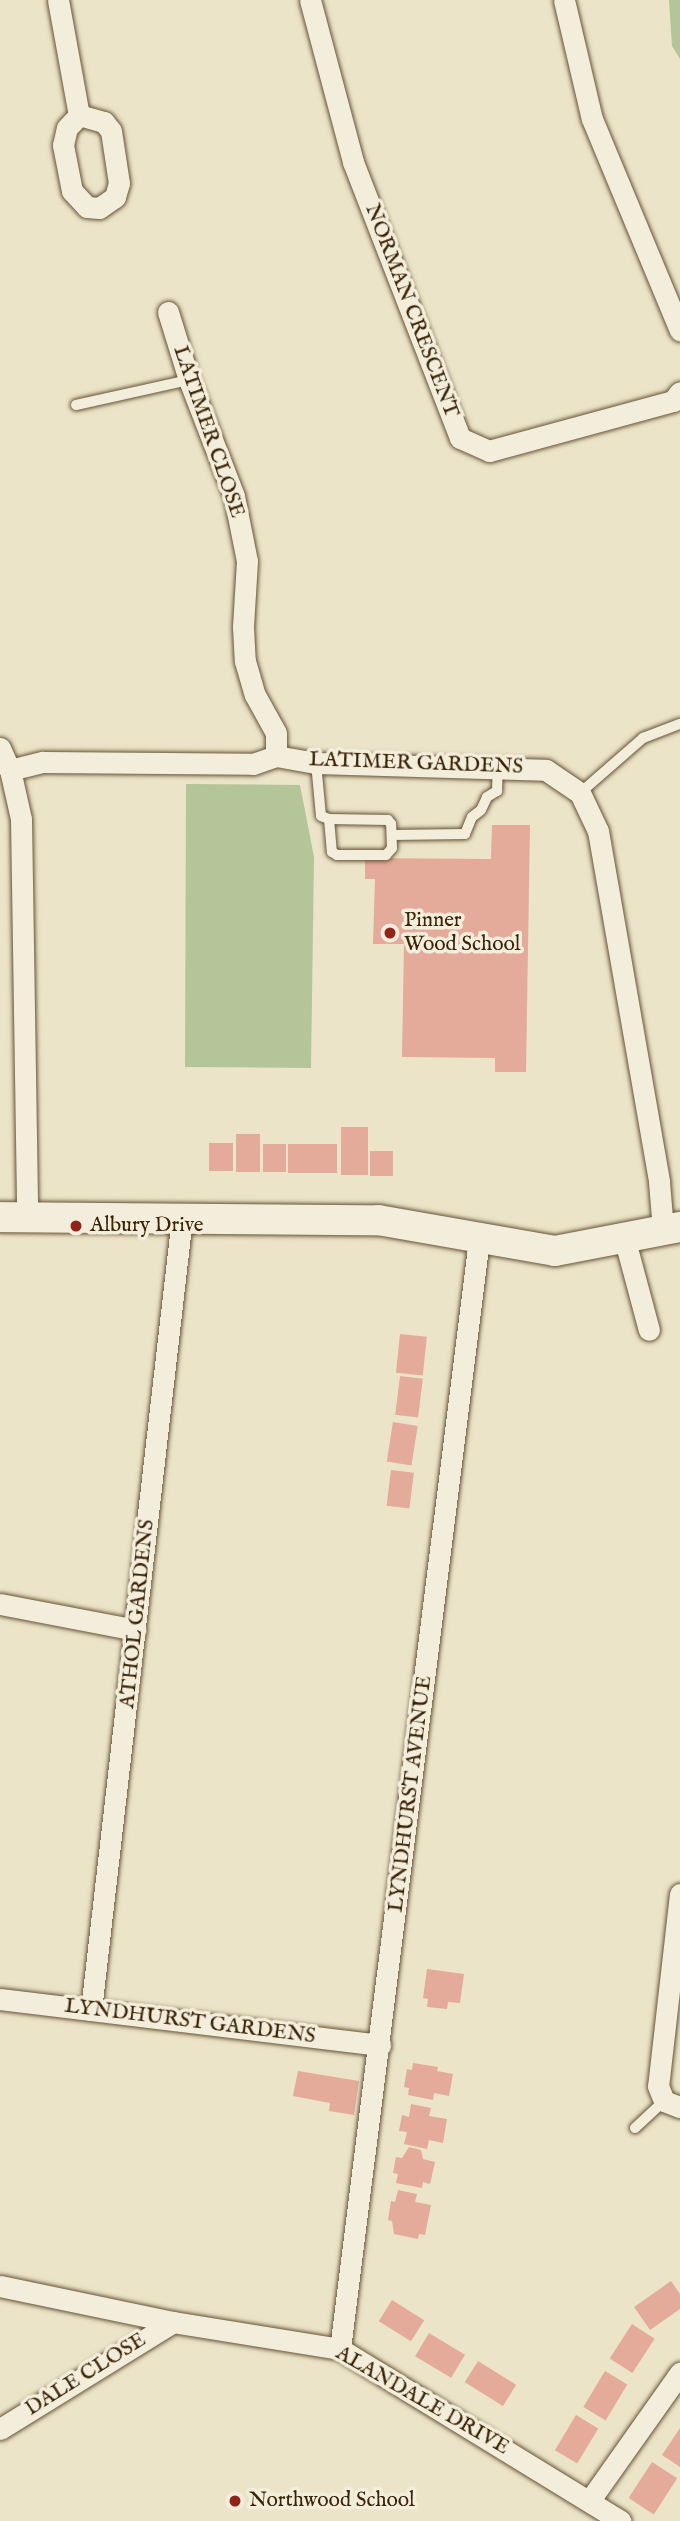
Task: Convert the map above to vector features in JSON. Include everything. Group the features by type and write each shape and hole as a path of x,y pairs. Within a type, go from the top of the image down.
{"street":[{"path":"58,0 79,115"},
{"name":"NORMAN CRESCENT","path":"310,0 353,162 460,438 489,451 673,401 680,392"},
{"path":"564,0 592,119 680,330"},
{"name":"LATIMER CLOSE","path":"168,312 189,380 234,496 247,562 243,627 245,660 255,695 276,733 276,757"},
{"path":"0,748 10,770 21,819 24,876 14,1217 378,1220 434,1227 479,1240 555,1251 672,1229"},
{"name":"LATIMER GARDENS","path":"10,770 43,762 253,764 276,757 316,763 546,769 580,793 598,831 659,1182 672,1229"},
{"name":"ATHOL GARDENS","path":"91,2010 182,1218"},
{"path":"624,1237 649,1330"},
{"name":"LYNDHURST AVENUE","path":"340,2349 479,1240"},
{"path":"0,1604 136,1630"},
{"path":"672,2104 659,2086 680,1895"},
{"name":"LYNDHURST GARDENS","path":"0,1999 380,2045"},
{"name":"ALANDALE DRIVE","path":"0,2286 173,2322 340,2349 621,2521"},
{"name":"DALE CLOSE","path":"0,2429 173,2322"},
{"path":"590,2500 680,2373"}],"lane":[{"path":"76,405 189,380"},
{"path":"580,793 643,738 680,724"},
{"path":"316,763 321,816 329,819 386,819 391,824 392,848 386,855 337,855 330,847 329,819"},
{"path":"393,835 465,834 472,817 481,810 488,797 498,791 498,767"},
{"path":"635,2128 672,2104"}],"green space":[{"path":"669,0 680,0 680,59 672,46"},
{"path":"186,784 300,785 314,857 311,1068 185,1067"}],"building":[{"path":"492,825 530,825 526,1072 495,1072 495,1058 402,1057 404,944 373,944 375,879 365,879 365,858 491,859"},
{"path":"341,1127 368,1127 368,1175 341,1175"},
{"path":"236,1134 260,1134 260,1172 236,1172"},
{"path":"209,1143 233,1143 233,1171 209,1171"},
{"path":"263,1144 286,1144 286,1172 263,1172"},
{"path":"288,1144 337,1144 337,1173 288,1173"},
{"path":"370,1151 393,1151 393,1176 370,1176"},
{"path":"400,1334 427,1337 423,1376 396,1373"},
{"path":"400,1376 423,1379 418,1418 395,1415"},
{"path":"393,1422 418,1426 411,1465 387,1462"},
{"path":"391,1470 414,1473 409,1509 387,1506"},
{"path":"427,1969 464,1974 460,2003 448,2002 447,2009 427,2007 428,1999 423,1998"},
{"path":"413,2063 438,2067 437,2071 453,2074 449,2096 434,2093 433,2100 408,2095 409,2088 404,2087 407,2069 412,2070"},
{"path":"298,2071 359,2081 354,2115 329,2111 330,2103 293,2096"},
{"path":"411,2104 431,2108 429,2116 447,2119 443,2143 429,2140 427,2149 404,2144 407,2132 399,2131 402,2115 409,2117"},
{"path":"409,2147 421,2150 423,2159 435,2162 430,2184 423,2182 422,2188 396,2183 398,2174 393,2173 396,2157 402,2158"},
{"path":"398,2190 417,2194 415,2202 431,2205 425,2235 419,2234 418,2239 394,2234 392,2221 388,2220 391,2201 395,2202"},
{"path":"671,2281 680,2294 680,2309 650,2330 634,2307"},
{"path":"392,2300 424,2320 411,2341 379,2321"},
{"path":"632,2324 655,2339 632,2373 610,2358"},
{"path":"429,2333 465,2355 451,2378 415,2356"},
{"path":"478,2361 516,2385 503,2406 465,2382"},
{"path":"605,2371 627,2384 606,2420 583,2407"},
{"path":"576,2415 598,2428 577,2464 555,2450"},
{"path":"680,2428 680,2467 662,2455"},
{"path":"652,2462 677,2478 654,2514 629,2498"}],"place":[{"name":"Pinner Wood School","path":"390,933"},
{"name":"Albury Drive","path":"76,1226"},
{"name":"Northwood School","path":"235,2501"}]}
